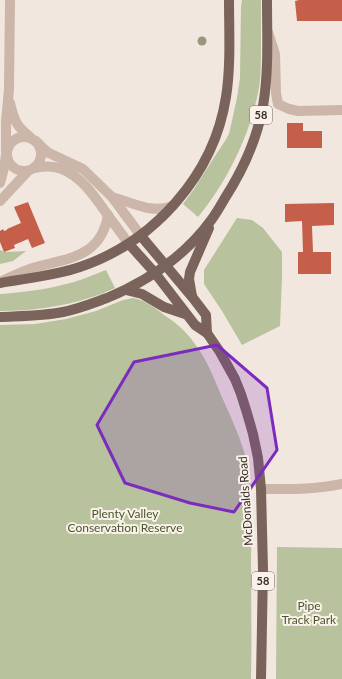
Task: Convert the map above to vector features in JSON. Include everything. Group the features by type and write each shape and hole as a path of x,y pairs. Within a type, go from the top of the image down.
{"main road":[{"path":"0,282 47,276 80,267 107,256 129,244 155,225 188,188 210,151 223,114 228,79 229,0"},
{"name":"58","path":"129,244 155,273 176,257 196,238 212,219 245,165 258,127 263,106 267,67 267,0"},
{"name":"58","path":"193,298 190,272 212,219"},
{"name":"58","path":"141,236 166,265"},
{"name":"McDonalds Road","path":"166,265 206,315 207,333"},
{"path":"0,317 64,312 98,302 126,290 155,273"},
{"name":"McDonalds Road","path":"155,273 194,325 207,333 220,352 235,379 253,434 258,458 261,489 263,569 261,679"},
{"path":"126,290 142,294 164,307 185,314"}],"street":[{"path":"10,0 9,89 14,120 17,126 49,153 83,169 112,197 141,236"},
{"path":"267,26 275,54 276,93 278,104 298,111 342,110"},
{"path":"9,89 3,106 6,122 6,152 9,164 14,169 21,171 52,167 68,172 86,187 129,244"},
{"path":"0,182 6,152 10,143 21,136 33,139 40,147 41,154 39,162 0,201"},
{"path":"112,197 152,209 162,210 173,206"},
{"path":"0,282 34,267 84,253 100,237 108,215"},
{"path":"261,489 300,490 342,484"}],"highlighted area":[{"path":"217,345 267,388 277,450 234,512 190,503 125,483 97,425 134,362"}],"green space":[{"path":"242,0 261,0 261,64 259,88 244,139 228,173 209,203 198,217 183,204 229,134 240,78"},
{"path":"237,218 252,220 263,228 282,252 280,326 242,345 204,284 204,270"},
{"path":"0,250 5,252 26,251 13,261 0,264"},
{"path":"106,270 115,288 98,295 46,308 0,311 0,294 32,291 63,285"},
{"name":"Plenty Valley Conservation Reserve","path":"133,298 148,303 179,326 194,342 210,369 243,447 250,478 252,524 251,679 0,679 0,325 35,324 66,319 96,311 123,300"},
{"name":"Pipe Track Park","path":"277,547 342,548 342,679 276,679"}],"building":[{"path":"342,0 342,21 297,21 295,1"},
{"path":"287,123 303,123 303,131 322,131 322,148 287,148"},
{"path":"28,202 45,243 32,248 28,239 14,245 15,248 4,252 0,242 0,231 3,229 4,231 7,230 21,223 14,207"},
{"path":"334,203 334,225 312,226 313,252 331,252 331,274 298,274 298,252 303,252 302,221 285,222 285,204"}]}
